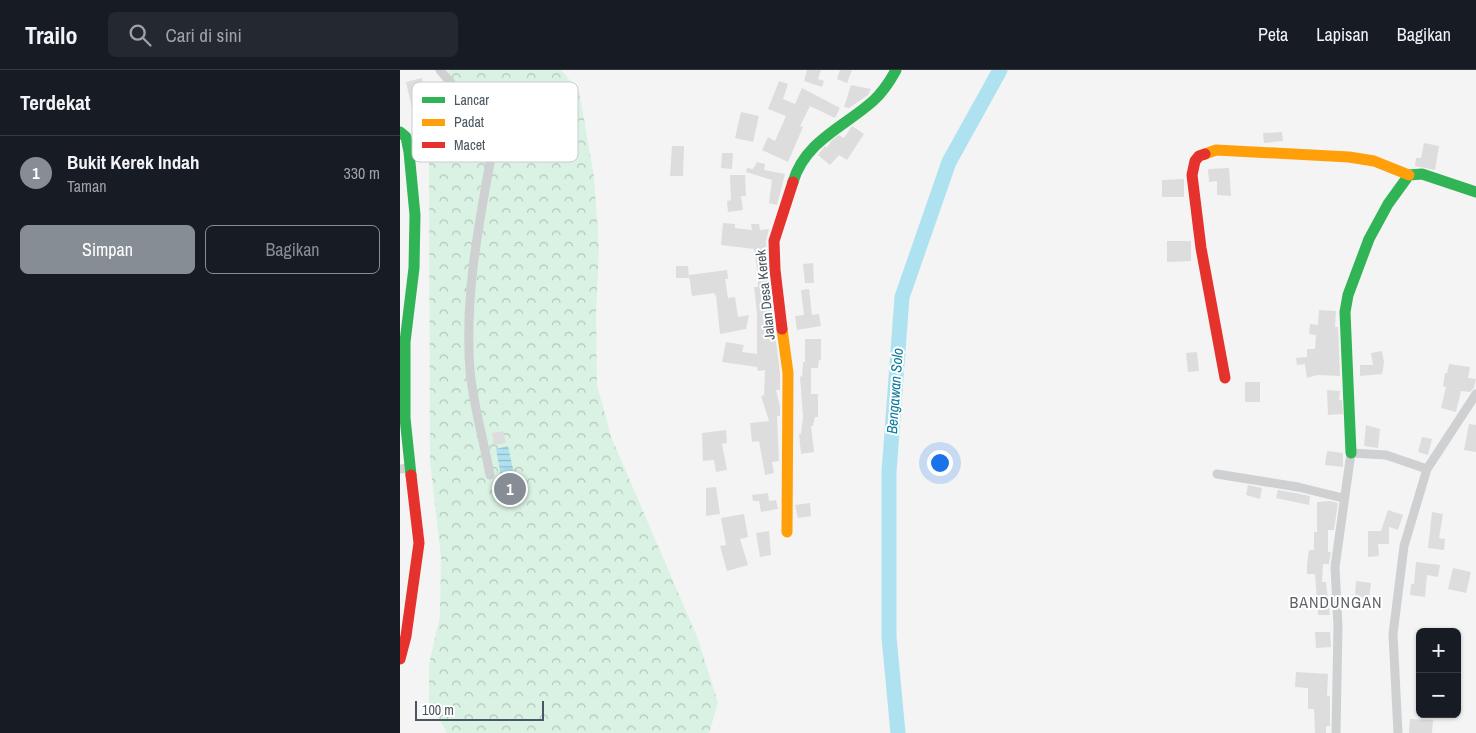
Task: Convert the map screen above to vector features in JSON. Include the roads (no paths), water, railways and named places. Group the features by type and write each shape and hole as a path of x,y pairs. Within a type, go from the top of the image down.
{"street":[{"path":"440,70 450,82"},
{"name":"Jalan Desa Kerek","path":"787,532 788,373 774,270 774,241 794,178 810,151 820,139 872,101 887,86 896,70"},
{"path":"400,119 400,128"},
{"path":"400,132 406,137 409,152 415,215 413,278 402,347 405,468 414,483 419,543 406,636 400,659"},
{"path":"1225,378 1201,248 1193,168 1199,156 1216,150 1349,157 1374,161 1409,175 1422,174 1476,192"},
{"path":"490,162 476,238 469,298 470,371 490,475"},
{"path":"1336,733 1338,627 1335,567 1343,498 1351,452 1351,416 1345,342 1347,296 1392,195 1409,175"},
{"path":"1398,733 1393,634 1398,580 1407,536 1427,469 1476,394"},
{"path":"1351,452 1386,455 1427,469"},
{"path":"1217,474 1298,487 1343,498"}],"water":[{"path":"508,446 514,474 501,476 496,449"}],"waterway":[{"name":"Bengawan Solo","path":"898,733 889,637 889,472 902,297 949,162 1000,70"}],"place":[{"name":"Bukit Kerek Indah","path":"510,489"}],"district":[{"name":"BANDUNGAN","path":"1336,602"}]}
